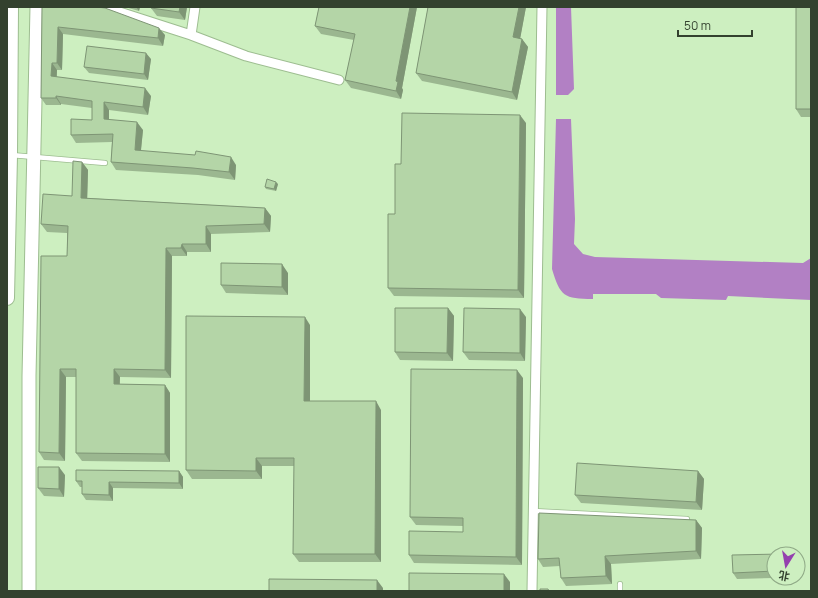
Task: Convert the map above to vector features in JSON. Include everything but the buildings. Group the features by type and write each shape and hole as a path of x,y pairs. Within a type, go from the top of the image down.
{"main road":[{"path":"7,298 11,7"}],"street":[{"path":"29,591 29,376 37,7"},
{"path":"104,7 191,35 246,56 339,80"},
{"path":"191,35 195,7"},
{"path":"532,591 542,7"}],"lane":[{"path":"10,155 105,163"},
{"path":"533,511 687,519"},
{"path":"620,584 620,591"}],"shaded area":[{"path":"556,7 571,7 574,89 568,95 556,95"},
{"path":"556,119 571,119 575,219 574,244 583,254 595,257 803,263 811,258 811,300 728,296 726,300 661,298 656,294 593,294 593,299 569,297 561,290 552,269"}]}
